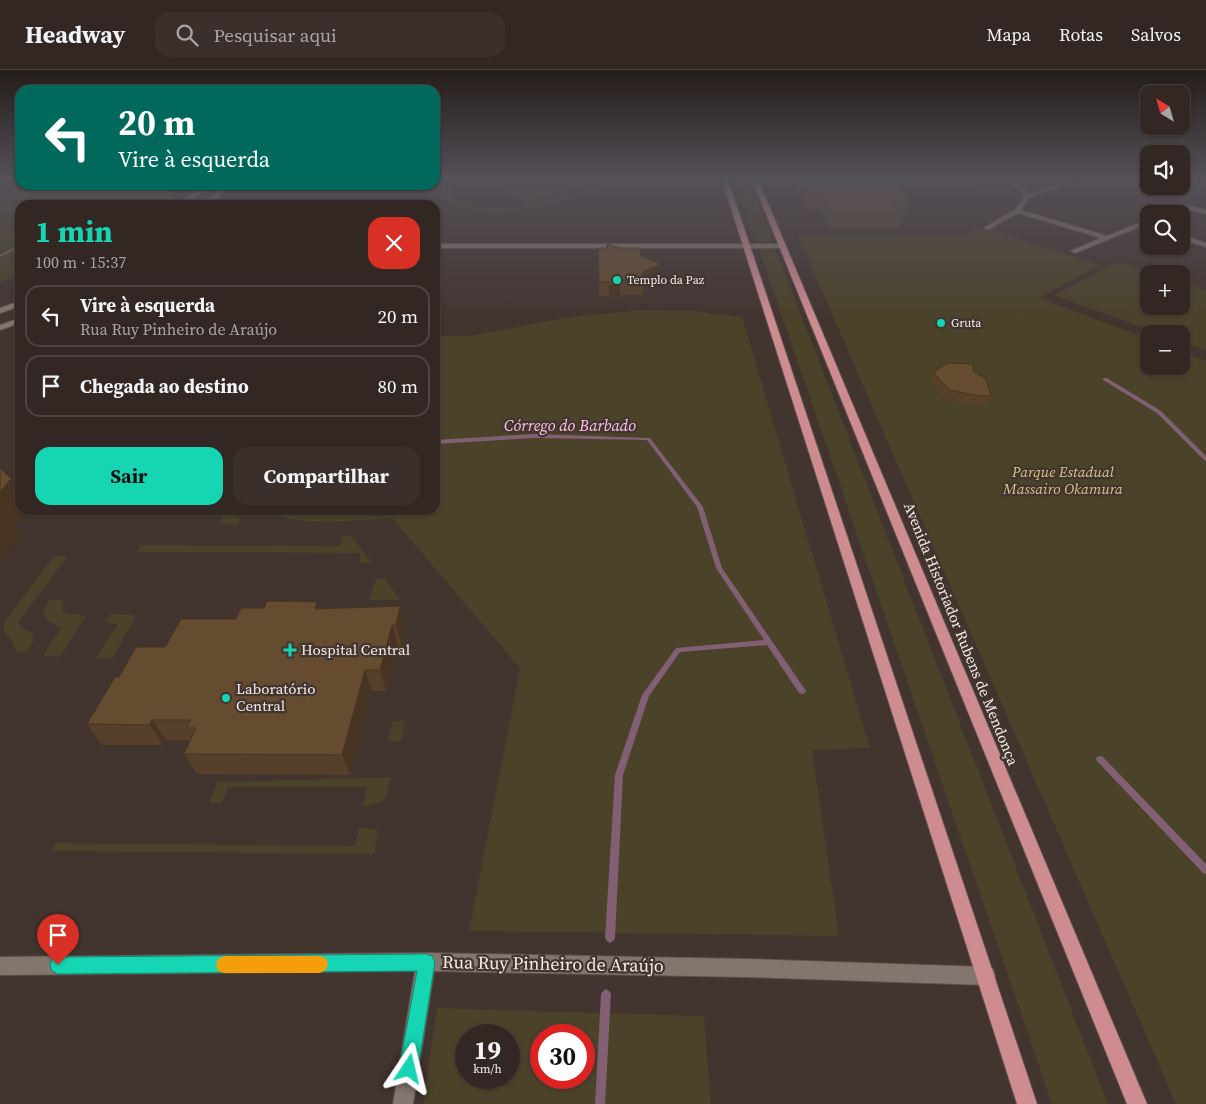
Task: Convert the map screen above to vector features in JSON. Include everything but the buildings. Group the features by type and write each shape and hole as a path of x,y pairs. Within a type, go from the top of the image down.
{"main road":[{"path":"739,225 1027,1104"},
{"name":"Avenida Historiador Rubens de Mendonça","path":"774,225 1137,1104"}],"street":[{"path":"987,228 992,225"},
{"path":"1065,225 1107,238"},
{"path":"1076,252 1137,225"},
{"path":"1190,240 1206,244"},
{"path":"440,246 783,246"},
{"path":"0,312 15,304"},
{"path":"0,328 15,322"},
{"path":"403,1104 426,962"},
{"name":"Rua Ruy Pinheiro de Araújo","path":"0,966 426,962 746,968 986,976"}],"green space":[{"path":"0,225 15,225 15,276 0,283"},
{"path":"750,225 766,225 773,242 756,242"},
{"name":"Parque Estadual Massairo Okamura","path":"980,226 1100,265 1039,298 1140,336 1140,375 1190,375 1190,355 1206,361 1206,1104 1176,1104 798,236 964,236"},
{"path":"775,248 1108,1104 1052,1104 759,249"},
{"path":"1118,262 1140,269 1140,315 1190,315 1190,285 1206,290 1206,350 1190,344 1190,325 1140,326 1053,295"},
{"path":"641,310 693,311 742,317 870,748 812,750 839,936 469,931 520,668 392,518 325,522 274,515 440,515 440,336 469,336 570,317"},
{"path":"223,515 232,515 240,519 238,524 219,523"},
{"path":"343,536 352,536 372,563 359,563 360,553 137,552 141,545 340,546"},
{"path":"54,556 68,556 22,617 19,623 21,627 32,633 34,641 26,652 17,653 12,641 4,631 4,622"},
{"path":"376,579 385,579 400,600 369,600"},
{"path":"48,600 63,600 62,609 65,613 86,616 60,657 43,656 61,628 47,620 43,615"},
{"path":"111,614 134,615 135,618 112,659 96,658 118,624 105,623"},
{"path":"393,721 405,721 401,741 388,741"},
{"path":"391,777 384,799 377,804 371,805 363,806 366,787 228,787 222,803 209,803 218,782"},
{"path":"359,828 376,829 378,833 374,854 51,851 56,843 355,846"},
{"path":"437,1008 704,1016 711,1104 423,1104"}],"waterway":[{"path":"0,256 15,248"},
{"path":"1105,379 1159,412 1206,459"},
{"name":"Córrego do Barbado","path":"440,442 535,436 648,439 700,507 719,568 769,642"},
{"path":"610,938 619,775 646,695 678,650 769,642"},
{"name":"Córrego do Barbado","path":"769,642 802,691"},
{"name":"Córrego do Barbado","path":"1100,759 1206,870"},
{"path":"600,1104 606,994"}],"slow traffic":[{"path":"224,965 320,964"}],"place":[{"name":"Templo da Paz","path":"617,280"},
{"name":"Gruta","path":"941,323"},
{"name":"Hospital Central","path":"290,650"},
{"name":"Laboratório Central","path":"226,698"}],"route":[{"path":"58,965 387,964 426,962 409,1069"}]}
